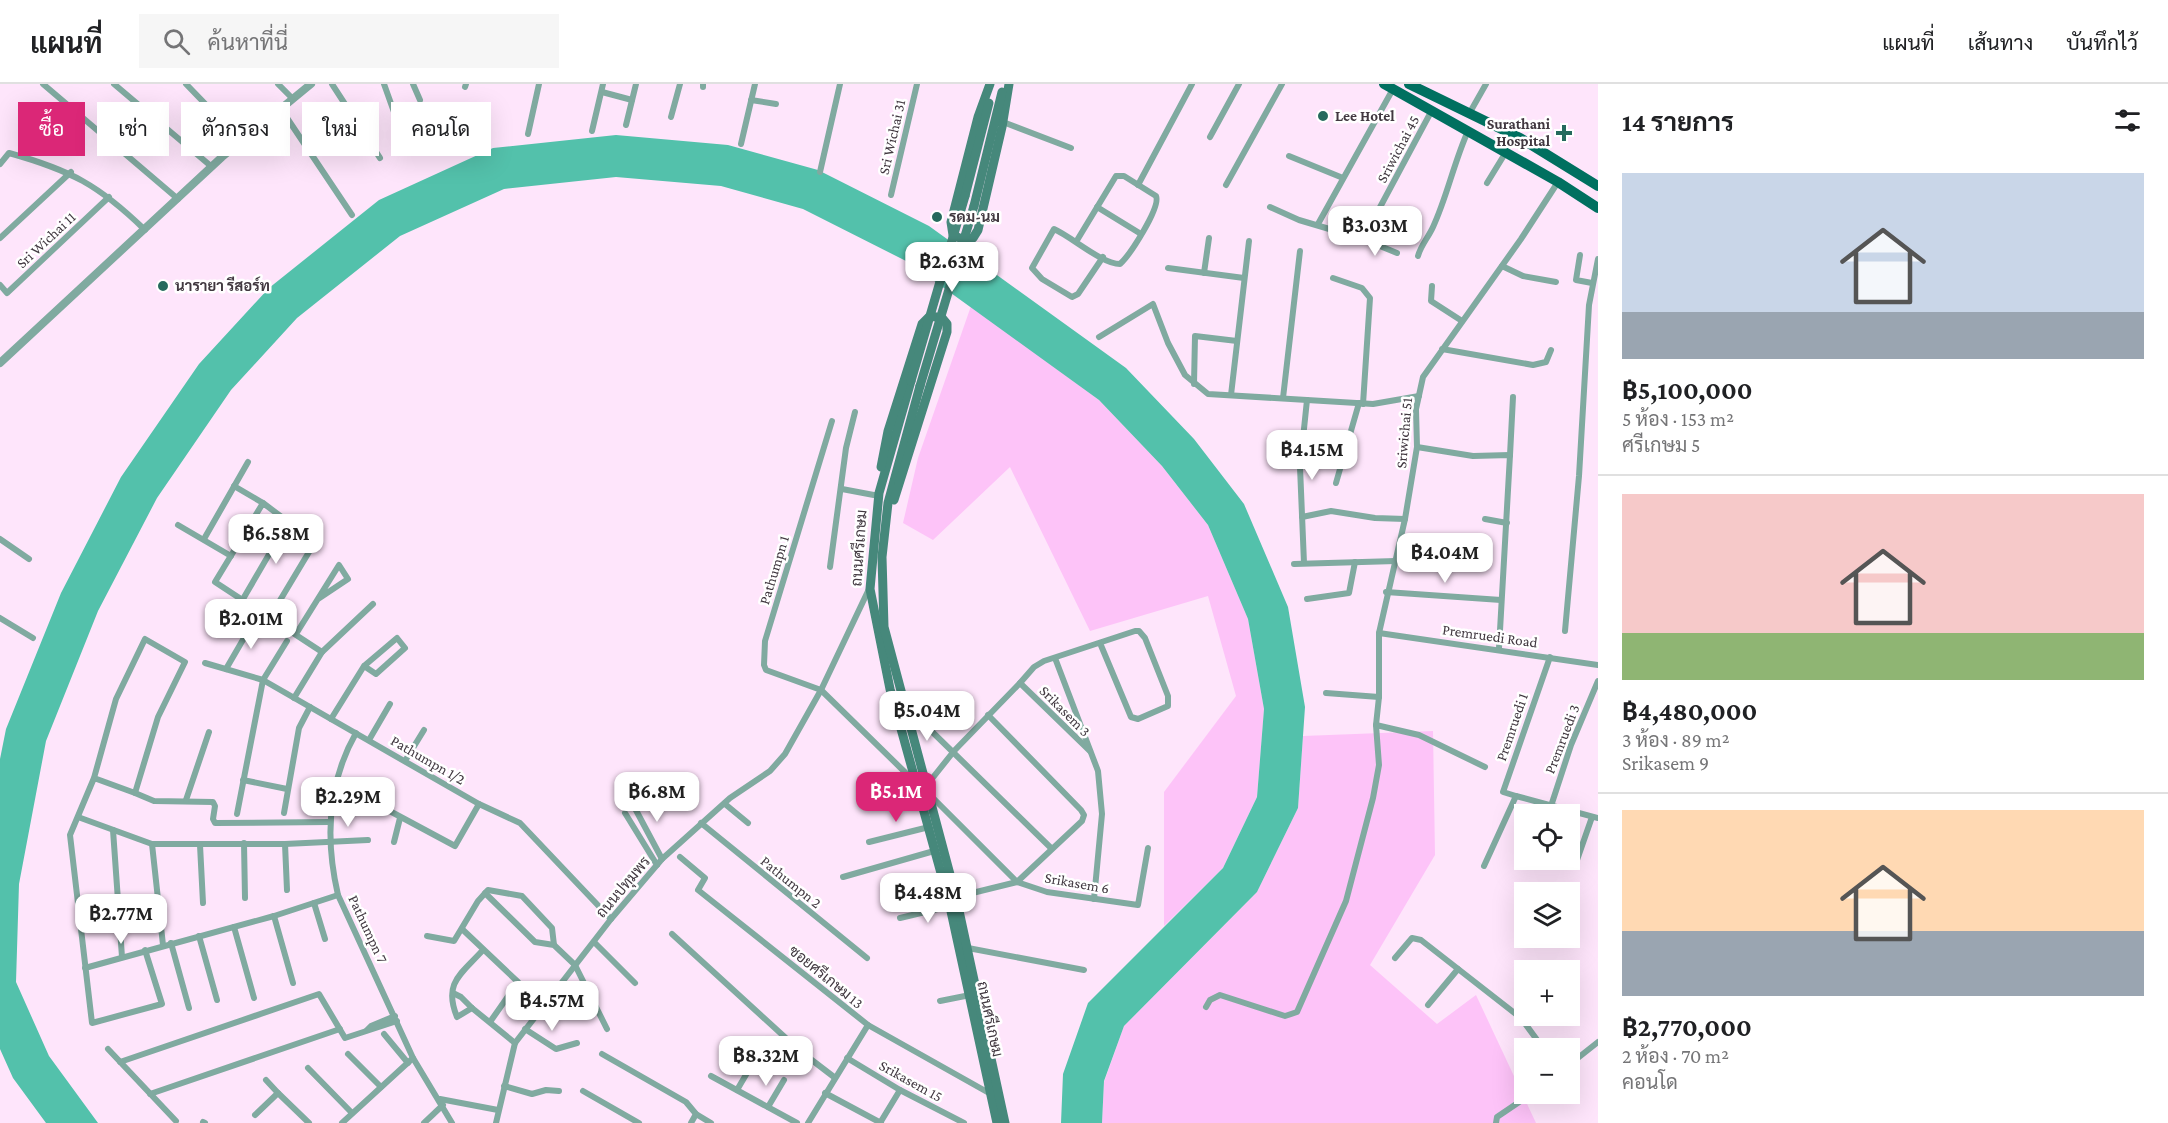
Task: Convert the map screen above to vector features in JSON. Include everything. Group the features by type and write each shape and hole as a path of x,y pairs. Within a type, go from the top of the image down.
{"main road":[{"path":"992,84 978,117 951,222 951,231 956,238 969,240 978,230 1003,122 1008,84"},
{"name":"ถนนศรีเกษม","path":"992,84 965,196 879,495 870,589 890,689 924,788 934,851 950,906 997,1123"},
{"name":"ถนนศรีเกษม","path":"1004,84 974,206 920,386 888,503 882,557 884,627 924,788 956,897 1005,1123"},
{"path":"1409,84 1529,144 1598,186"},
{"path":"1389,86 1558,182 1598,208"},
{"path":"1520,160 1529,144"},
{"path":"879,495 883,453 922,324 930,316 942,318 947,324 947,332 893,503 882,557"}],"street":[{"path":"43,84 178,199"},
{"path":"114,84 212,167"},
{"path":"186,84 204,102"},
{"path":"278,84 293,99"},
{"path":"289,102 311,84"},
{"path":"332,84 380,158"},
{"path":"384,84 391,104"},
{"path":"413,84 420,100"},
{"path":"528,134 539,84"},
{"path":"592,131 603,84"},
{"path":"626,125 636,84"},
{"path":"671,117 680,84"},
{"path":"741,144 755,84"},
{"path":"820,172 840,84"},
{"name":"Sri Wichai 31","path":"891,195 917,84"},
{"path":"1138,185 1192,84"},
{"path":"1210,137 1239,84"},
{"path":"1226,185 1282,84"},
{"path":"1469,114 1486,84"},
{"path":"1318,224 1389,86"},
{"path":"602,92 632,100"},
{"path":"751,100 776,104"},
{"name":"Sriwichai 45","path":"1363,239 1432,110"},
{"path":"290,122 352,215"},
{"path":"1003,122 1071,148"},
{"path":"1418,256 1423,242 1432,229 1456,157 1468,130"},
{"path":"1487,183 1506,152"},
{"path":"0,164 9,153 70,172 109,197 145,230"},
{"path":"1,358 225,156"},
{"path":"1289,156 1343,178"},
{"path":"0,238 70,172"},
{"path":"1076,242 1116,176 1124,176 1156,196 1158,201 1141,234 1120,264 1103,257 1053,230 1033,265 1034,273 1072,297 1078,294 1103,257"},
{"name":"Sriwichai 51","path":"1206,1007 1210,1000 1220,995 1285,1016 1297,1012 1346,902 1379,765 1376,725 1379,697 1379,633 1386,592 1396,561 1405,519 1417,447 1416,409 1423,377 1558,182"},
{"name":"Sri Wichai 11","path":"0,285 7,293 109,197"},
{"path":"1097,207 1141,234"},
{"path":"1270,207 1299,220 1363,239 1397,253"},
{"path":"1204,273 1209,238"},
{"path":"1231,395 1249,241"},
{"path":"1283,398 1300,250"},
{"path":"1580,255 1576,280 1592,283"},
{"path":"1565,631 1592,283 1598,260"},
{"path":"1502,266 1523,276 1556,282"},
{"path":"1168,268 1244,278"},
{"path":"1333,278 1362,288 1370,298 1361,404 1336,483"},
{"path":"1432,286 1431,301 1462,321"},
{"path":"1099,337 1148,305 1154,304 1172,351 1185,375 1208,394 1361,404 1383,404 1419,396"},
{"path":"1194,384 1194,336 1237,341"},
{"path":"1442,349 1533,365 1546,362 1551,350"},
{"path":"1499,648 1513,397"},
{"path":"1304,563 1300,467 1307,400"},
{"path":"830,567 846,448 855,412"},
{"name":"Pathumpn 1","path":"821,690 766,670 764,665 765,642 832,421"},
{"path":"1417,447 1473,456 1510,455"},
{"path":"204,539 248,462"},
{"path":"234,486 289,520 315,542 270,617"},
{"path":"842,489 879,495"},
{"path":"263,503 215,582 322,652"},
{"path":"1302,517 1331,511 1375,518 1405,519"},
{"path":"1485,519 1507,523"},
{"path":"243,599 289,520"},
{"path":"178,525 231,556"},
{"path":"0,539 29,559"},
{"path":"1294,564 1396,561"},
{"path":"1307,599 1349,593 1355,562"},
{"path":"296,634 318,599 324,590 339,566 348,579 318,599"},
{"name":"ถนนปทุมพร","path":"496,1123 515,1043 575,964 662,859 724,804 770,771 785,754 821,690 870,589"},
{"path":"1386,592 1501,600"},
{"path":"294,698 322,652 373,604"},
{"path":"0,619 33,638"},
{"path":"226,669 255,619"},
{"path":"1020,683 1034,667 1055,658 1100,643 1135,632 1142,632 1168,696 1168,706 1138,719 1131,717 1100,643"},
{"name":"Premruedi Road","path":"1379,633 1499,648 1598,665"},
{"path":"331,719 364,666 397,638 405,648 376,674 364,666"},
{"path":"135,794 158,717 184,662 145,639 116,699 94,778 70,835 92,1023 162,1004 145,950"},
{"path":"237,814 263,680 287,641"},
{"name":"Premruedi 1","path":"1516,796 1503,792 1550,657"},
{"path":"1055,658 1098,771 1102,814 1094,899"},
{"name":"Pathumpn 1/2","path":"205,663 263,680 479,804 520,822 611,919"},
{"name":"Premruedi 3","path":"1552,804 1571,745 1598,681"},
{"name":"Srikasem 3","path":"924,788 954,751 1020,683 1091,752"},
{"path":"821,690 924,788 1017,882"},
{"path":"1326,693 1379,697"},
{"path":"369,740 390,704"},
{"path":"284,813 299,728 310,707"},
{"path":"956,897 1017,882 1077,825 1084,815 988,715"},
{"path":"916,716 1051,848"},
{"path":"1376,725 1419,735 1485,767"},
{"path":"405,761 424,730"},
{"path":"186,801 209,732"},
{"name":"Pathumpn 7","path":"356,733 342,758 329,822 338,895 396,1019 411,1060 441,1102 452,1123"},
{"path":"94,778 154,801 213,802 215,823 329,822"},
{"path":"243,780 287,789"},
{"path":"335,789 358,794 455,846 479,804"},
{"path":"1484,866 1516,796 1544,804"},
{"path":"630,799 662,859"},
{"path":"724,804 748,823"},
{"path":"626,813 657,865"},
{"path":"1580,814 1595,818 1580,853"},
{"path":"78,817 152,844 285,844 368,840"},
{"path":"394,842 400,818"},
{"name":"Pathumpn 2","path":"701,824 867,958"},
{"path":"869,842 929,827"},
{"path":"113,830 122,957"},
{"path":"244,843 245,898"},
{"path":"152,844 167,944 189,1008"},
{"path":"285,844 287,890"},
{"path":"200,845 202,903"},
{"name":"Srikasem 6","path":"1017,882 1047,892 1138,905 1148,848"},
{"path":"843,877 934,851"},
{"name":"ซอยศรีเกษม 13","path":"680,857 705,878 698,890 868,1025 989,1093"},
{"path":"427,936 454,941 478,901 488,890 522,896 552,928 554,945"},
{"path":"485,893 535,942 554,945 575,964 607,1029"},
{"path":"86,968 274,916 338,895"},
{"path":"314,903 325,939"},
{"path":"900,918 950,906"},
{"path":"274,916 293,983"},
{"path":"234,927 254,998"},
{"path":"462,929 518,982 490,1022"},
{"path":"672,934 800,1051 834,1077"},
{"path":"199,936 217,1000"},
{"path":"1395,958 1409,940 1417,937 1521,1018 1536,1038"},
{"path":"594,942 635,983"},
{"path":"968,948 1084,970"},
{"path":"472,1008 457,1017 450,1001 453,993 452,983 483,950"},
{"path":"1428,1005 1458,969"},
{"path":"453,993 461,997 515,1043"},
{"path":"120,1062 319,994 345,1038 367,1030 371,1026 396,1019"},
{"path":"940,1001 970,994"},
{"path":"808,1123 834,1077 868,1025"},
{"path":"150,1094 340,1029"},
{"path":"525,1029 556,1049 577,1043"},
{"path":"342,1123 411,1060 384,1034"},
{"path":"1580,1056 1598,1042"},
{"path":"108,1049 176,1121"},
{"path":"348,1054 381,1087"},
{"path":"602,1054 686,1102 696,1114 711,1123"},
{"path":"737,1090 757,1056"},
{"name":"Srikasem 15","path":"847,1058 900,1090 964,1123"},
{"path":"308,1068 352,1113"},
{"path":"711,1076 796,1123"},
{"path":"266,1080 309,1123"},
{"path":"768,1107 784,1080"},
{"path":"504,1086 532,1094 546,1090 559,1091"},
{"path":"825,1093 880,1123 900,1090"},
{"path":"583,1091 639,1123"},
{"path":"255,1115 278,1093"},
{"path":"424,1123 441,1102 498,1110"},
{"path":"1496,1123 1497,1117 1516,1104"},
{"path":"691,1123 696,1114"}],"shaded area":[{"path":"616,135 728,145 818,170 929,226 1126,368 1194,439 1244,504 1288,607 1305,707 1298,808 1257,892 1124,1026 1104,1081 1102,1123 1061,1123 1063,1074 1088,1003 1223,868 1257,797 1264,709 1248,619 1208,525 1162,466 1099,400 908,262 803,209 721,186 616,177 504,189 400,236 297,318 231,390 157,498 98,611 46,741 19,884 16,982 49,1056 98,1123 46,1123 13,1078 0,1049 0,759 6,729 61,593 121,477 199,364 269,288 379,200 475,156 491,156 493,148"},
{"path":"971,306 1099,400 1162,466 1208,525 1248,619 1264,709 1257,797 1223,868 1164,926 1164,792 1236,696 1208,596 1090,631 1010,467 933,540 903,523 918,458"},
{"path":"1433,731 1435,855 1370,965 1437,1024 1476,995 1514,1076 1514,1104 1527,1104 1536,1123 1102,1123 1104,1082 1124,1026 1257,892 1298,808 1303,736"}],"place":[{"name":"Lee Hotel","path":"1323,116"},
{"name":"Surathani Hospital","path":"1564,133"},
{"name":"รดม-นม","path":"937,217"},
{"name":"นารายา รีสอร์ท","path":"163,286"}]}
